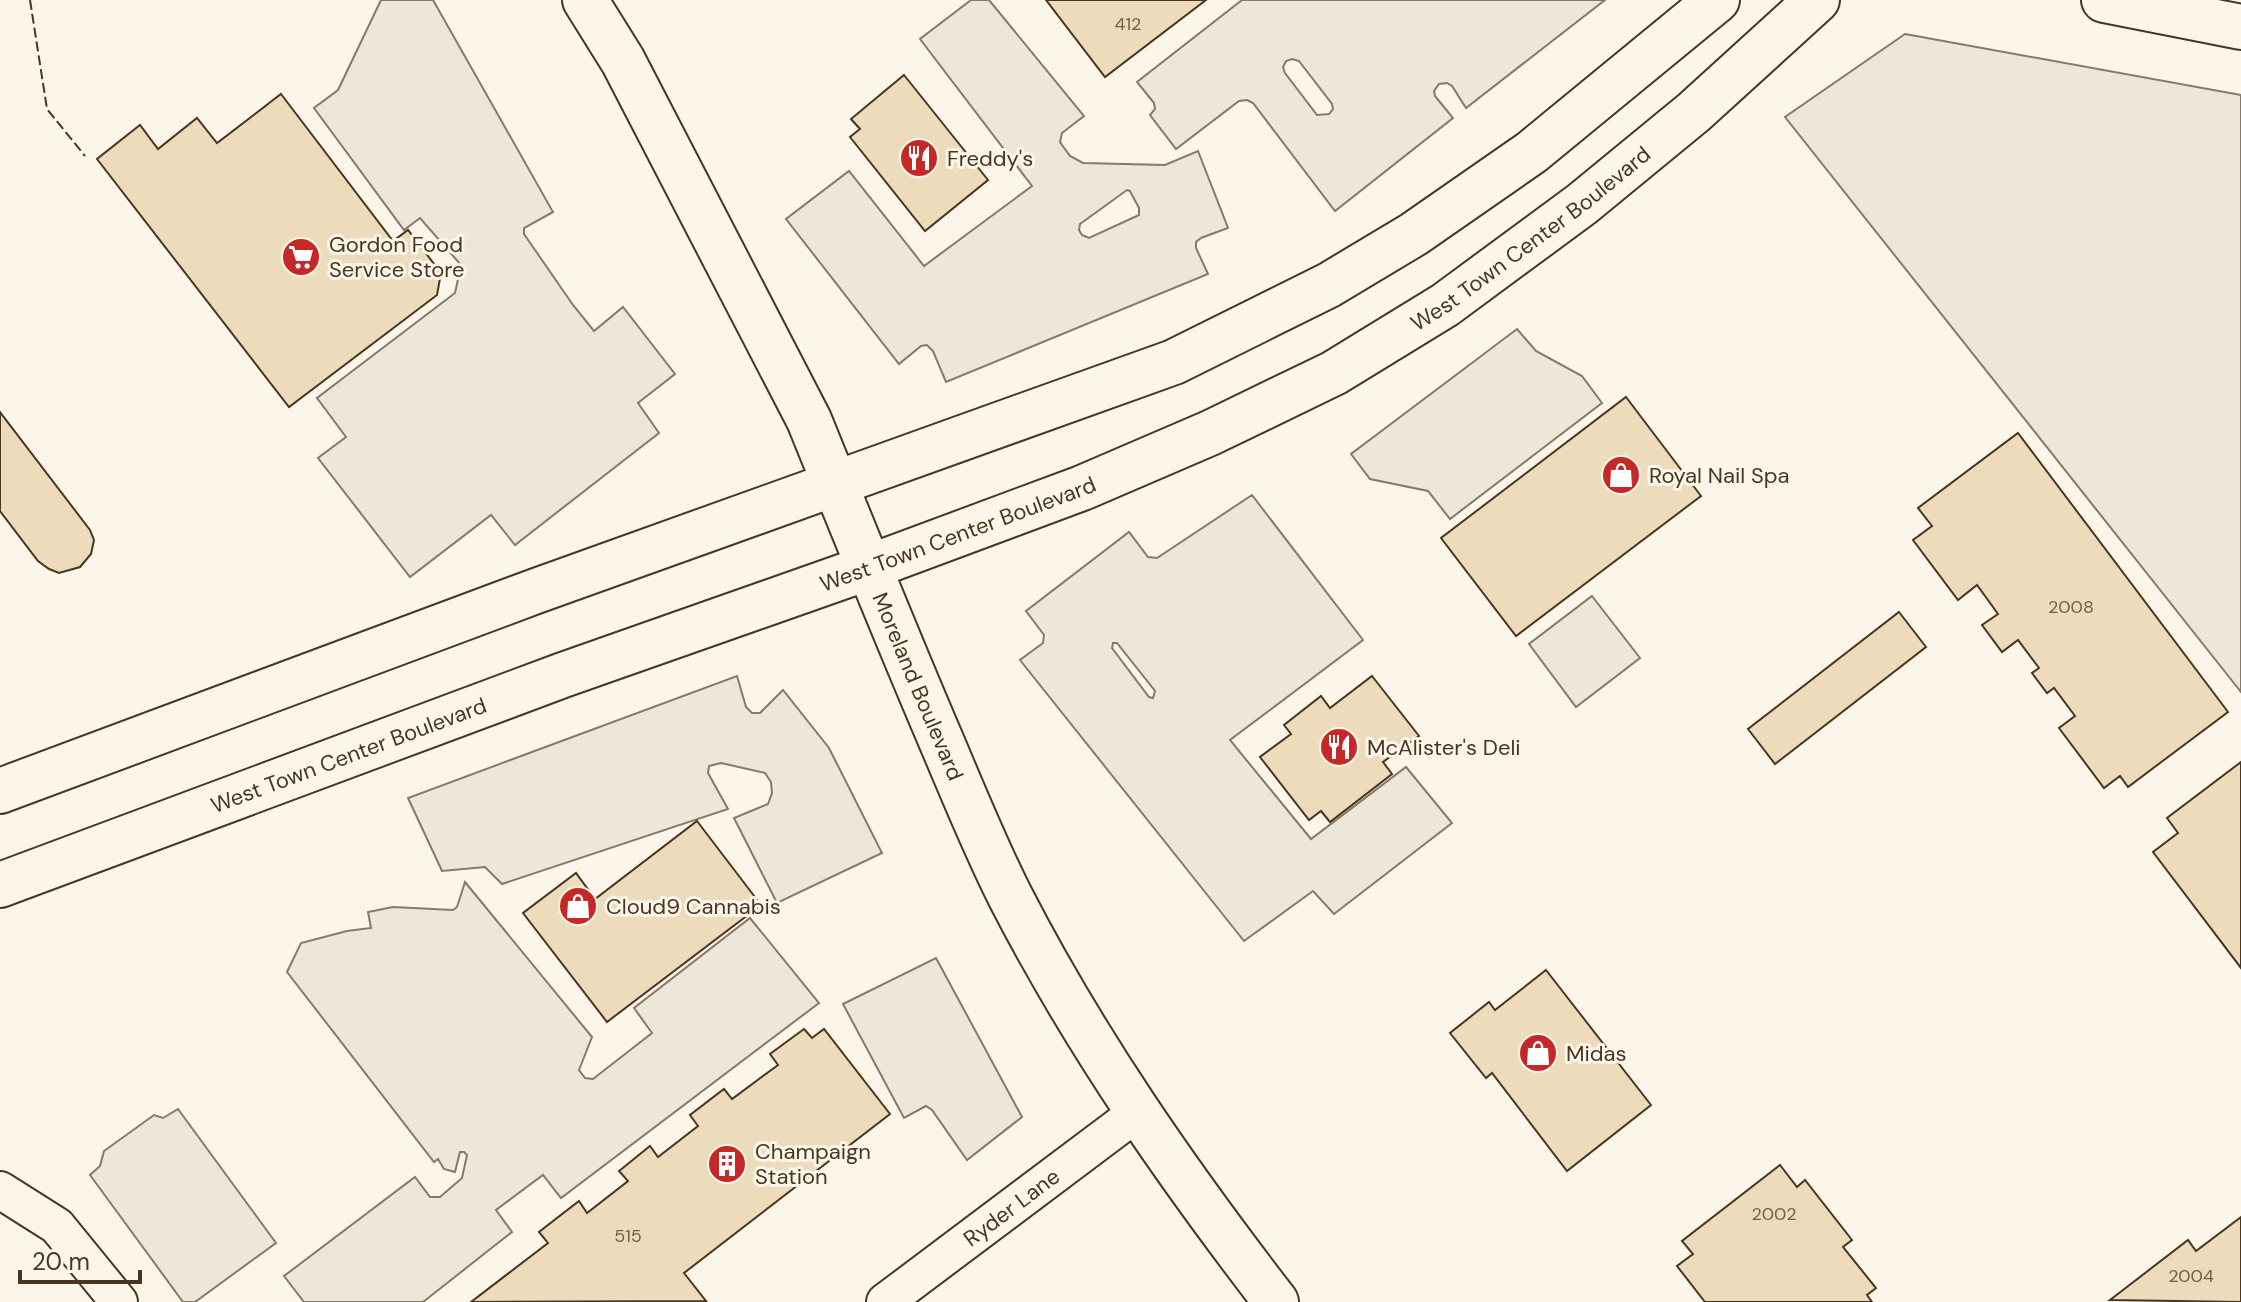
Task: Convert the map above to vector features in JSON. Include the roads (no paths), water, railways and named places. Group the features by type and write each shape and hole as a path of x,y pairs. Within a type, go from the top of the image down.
{"main road":[{"name":"Moreland Boulevard","path":"585,0 623,61 809,420 836,482 867,568 1011,897 1053,975 1138,1112 1276,1302"},
{"path":"0,791 836,482 1174,362 1329,285 1414,234 1532,152 1717,0"},
{"name":"West Town Center Boulevard","path":"0,885 563,675 1082,488 1210,433 1334,373 1445,305 1582,204 1694,112 1817,0"},
{"path":"2104,0 2241,27"}],"street":[{"name":"Ryder Lane","path":"885,1302 1138,1112"},
{"path":"0,1190 57,1226 119,1302"}],"place":[{"name":"Freddy's","path":"919,158"},
{"name":"Gordon Food Service Store","path":"301,257"},
{"name":"Royal Nail Spa","path":"1621,475"},
{"name":"McAlister's Deli","path":"1339,747"},
{"name":"Cloud9 Cannabis","path":"578,906"},
{"name":"Midas","path":"1538,1053"},
{"name":"Champaign Station","path":"727,1164"}]}
